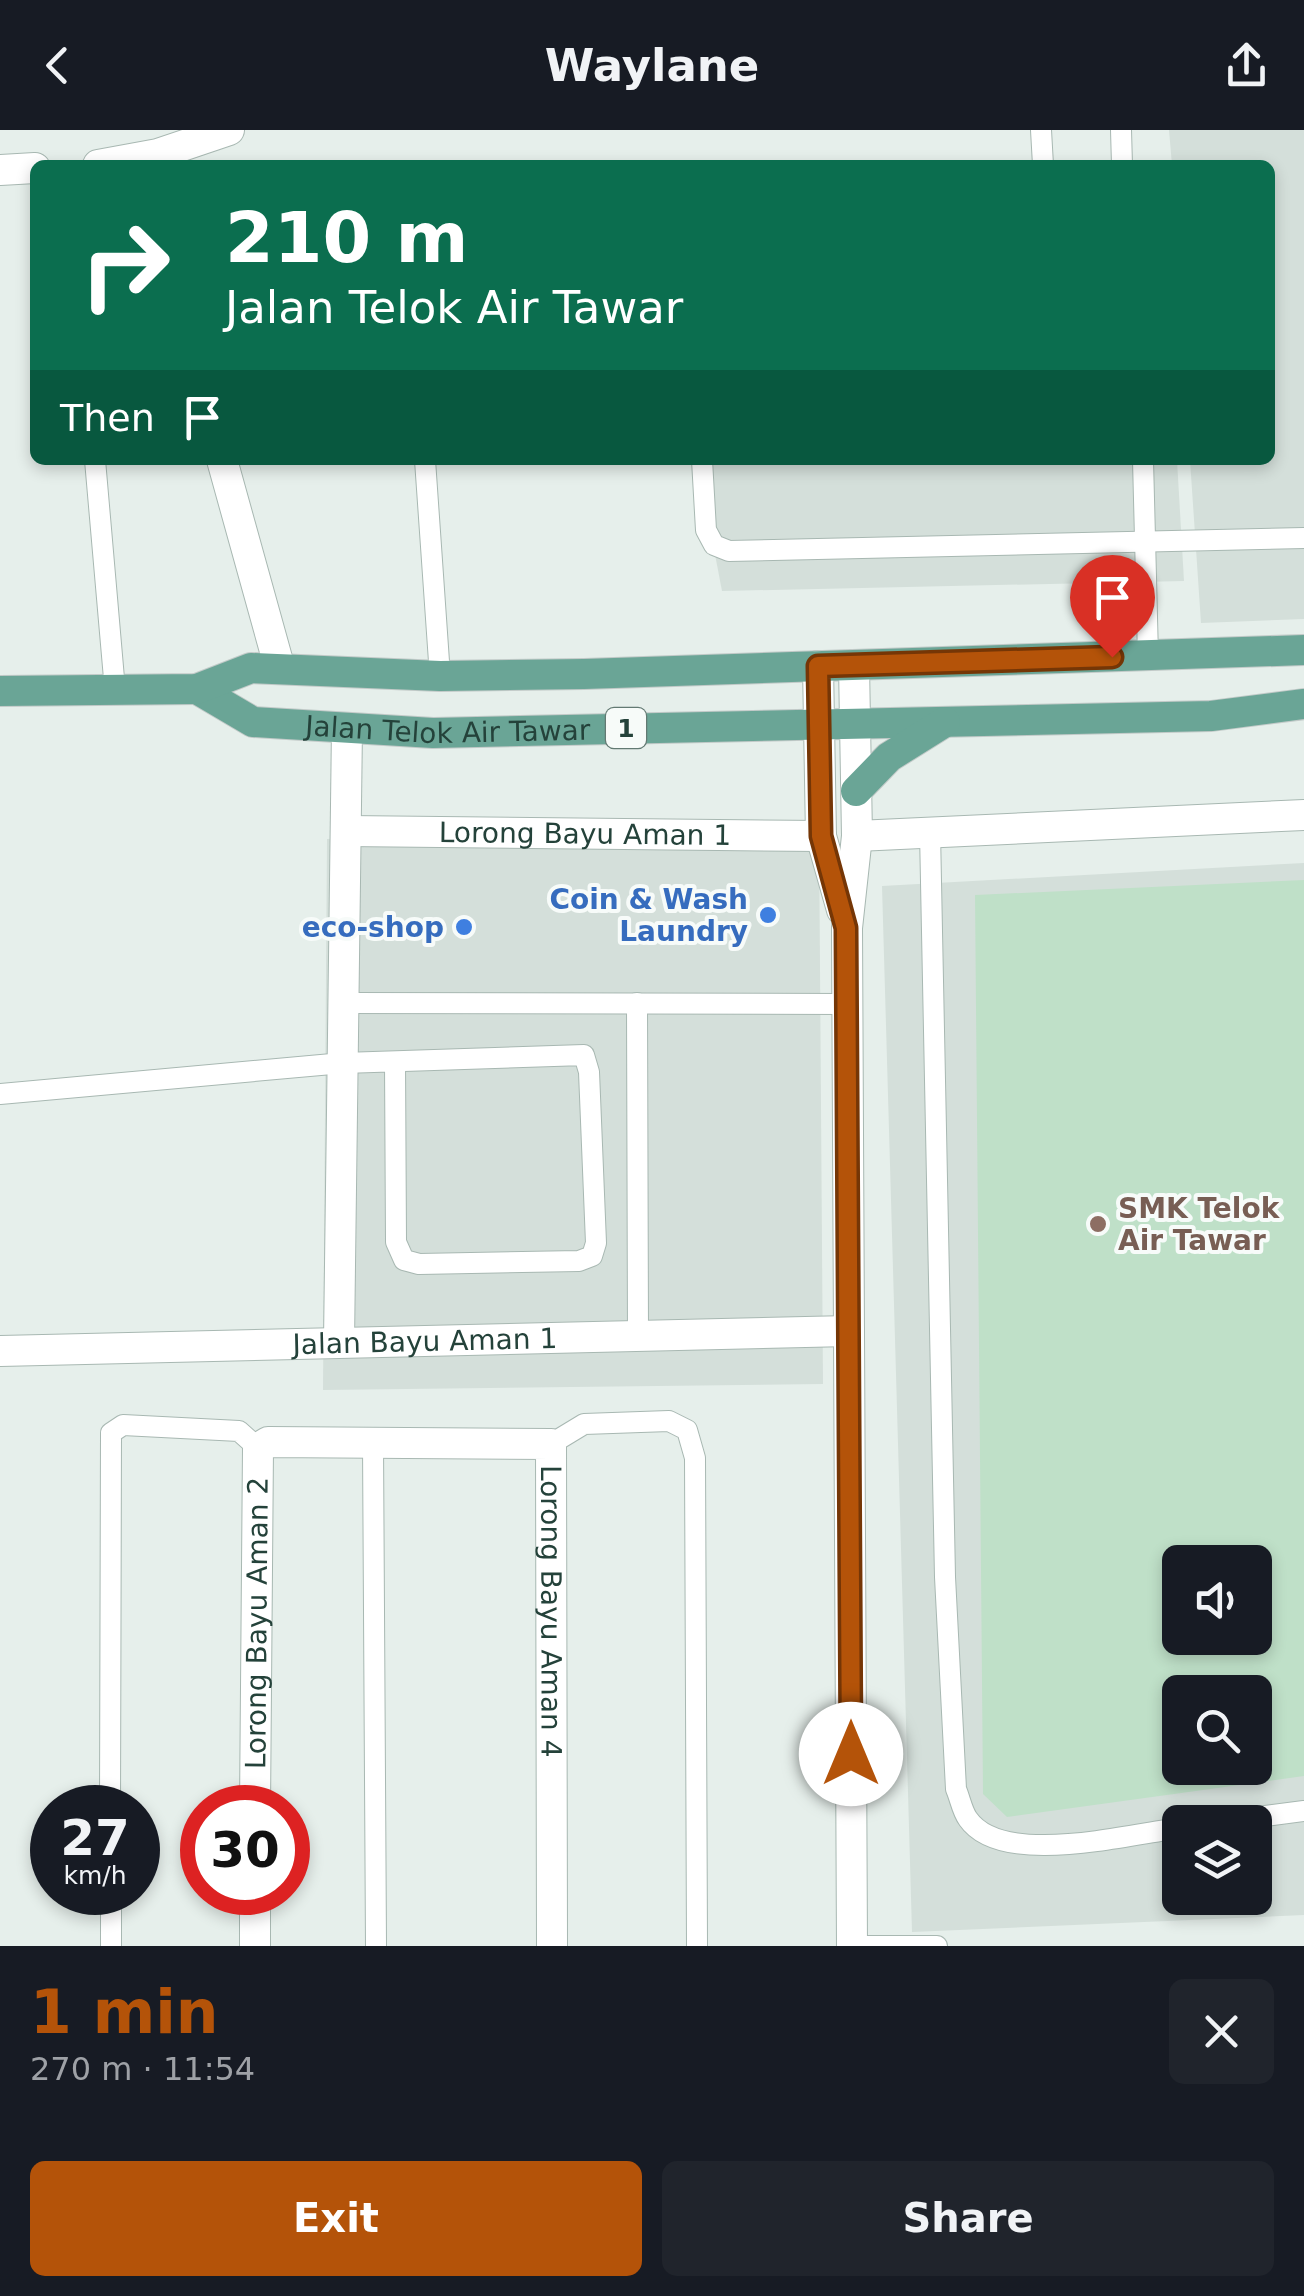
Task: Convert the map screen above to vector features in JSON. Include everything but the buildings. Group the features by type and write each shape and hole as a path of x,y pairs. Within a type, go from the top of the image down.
{"main road":[{"name":"Jalan Telok Air Tawar","path":"0,691 198,689 251,668 440,676 1304,650"},
{"name":"Jalan Telok Air Tawar","path":"198,689 253,722 433,733 1210,716 1304,704"},
{"path":"856,791 889,757 947,721"}],"street":[{"path":"125,160 158,154 224,131"},
{"path":"0,170 30,168"},
{"path":"223,465 280,669"},
{"path":"852,1946 846,928 857,836 854,665"},
{"path":"818,666 821,836 846,928"},
{"path":"338,1342 347,728"},
{"path":"857,836 1304,815"},
{"name":"Lorong Bayu Aman 1","path":"347,831 821,836"},
{"name":"Jalan Bayu Aman 1","path":"0,1352 849,1331"},
{"name":"Lorong Bayu Aman 4","path":"262,1445 551,1444 552,1946"},
{"name":"Lorong Bayu Aman 2","path":"255,1785 262,1445"},
{"path":"255,1915 255,1946"}],"lane":[{"path":"1041,130 1043,160"},
{"path":"1121,130 1122,160"},
{"path":"95,465 115,690"},
{"path":"425,465 440,676"},
{"path":"702,465 706,530 714,545 729,551 1304,538"},
{"path":"1142,465 1148,656"},
{"path":"930,832 945,1577 956,1789 968,1819 988,1836 1016,1846 1162,1830"},
{"path":"637,1002 638,1336"},
{"path":"344,1003 847,1004"},
{"path":"0,1094 343,1063 584,1055 596,1243 592,1256 579,1262 419,1264 404,1260 396,1242 395,1062"},
{"path":"551,1444 584,1424 669,1421 687,1430 695,1458 696,1946"},
{"path":"110,1785 111,1433 123,1425 240,1431 262,1445"},
{"path":"374,1442 376,1946"},
{"path":"1272,1815 1304,1811"},
{"path":"110,1915 111,1946"},
{"path":"852,1946 937,1946"}],"shaded area":[{"path":"1169,130 1304,130 1304,619 1201,623 1190,465 1275,465 1275,160 1172,160"},
{"path":"698,465 1177,465 1184,581 722,591"},
{"path":"819,827 823,1384 323,1390 327,839"},
{"name":"SMK Telok Air Tawar","path":"1304,863 1304,1915 912,1932 882,886"}],"green space":[{"name":"SMK Telok Air Tawar","path":"1304,880 1304,1776 1272,1780 1272,1675 1162,1675 1162,1785 1239,1785 1007,1817 983,1794 975,895"}],"place":[{"name":"Coin & Wash Laundry","path":"768,915"},
{"name":"eco-shop","path":"464,927"},
{"name":"SMK Telok Air Tawar","path":"1098,1224"}],"route":[{"path":"851,1754 846,928 821,836 818,666 1112,657"}]}
